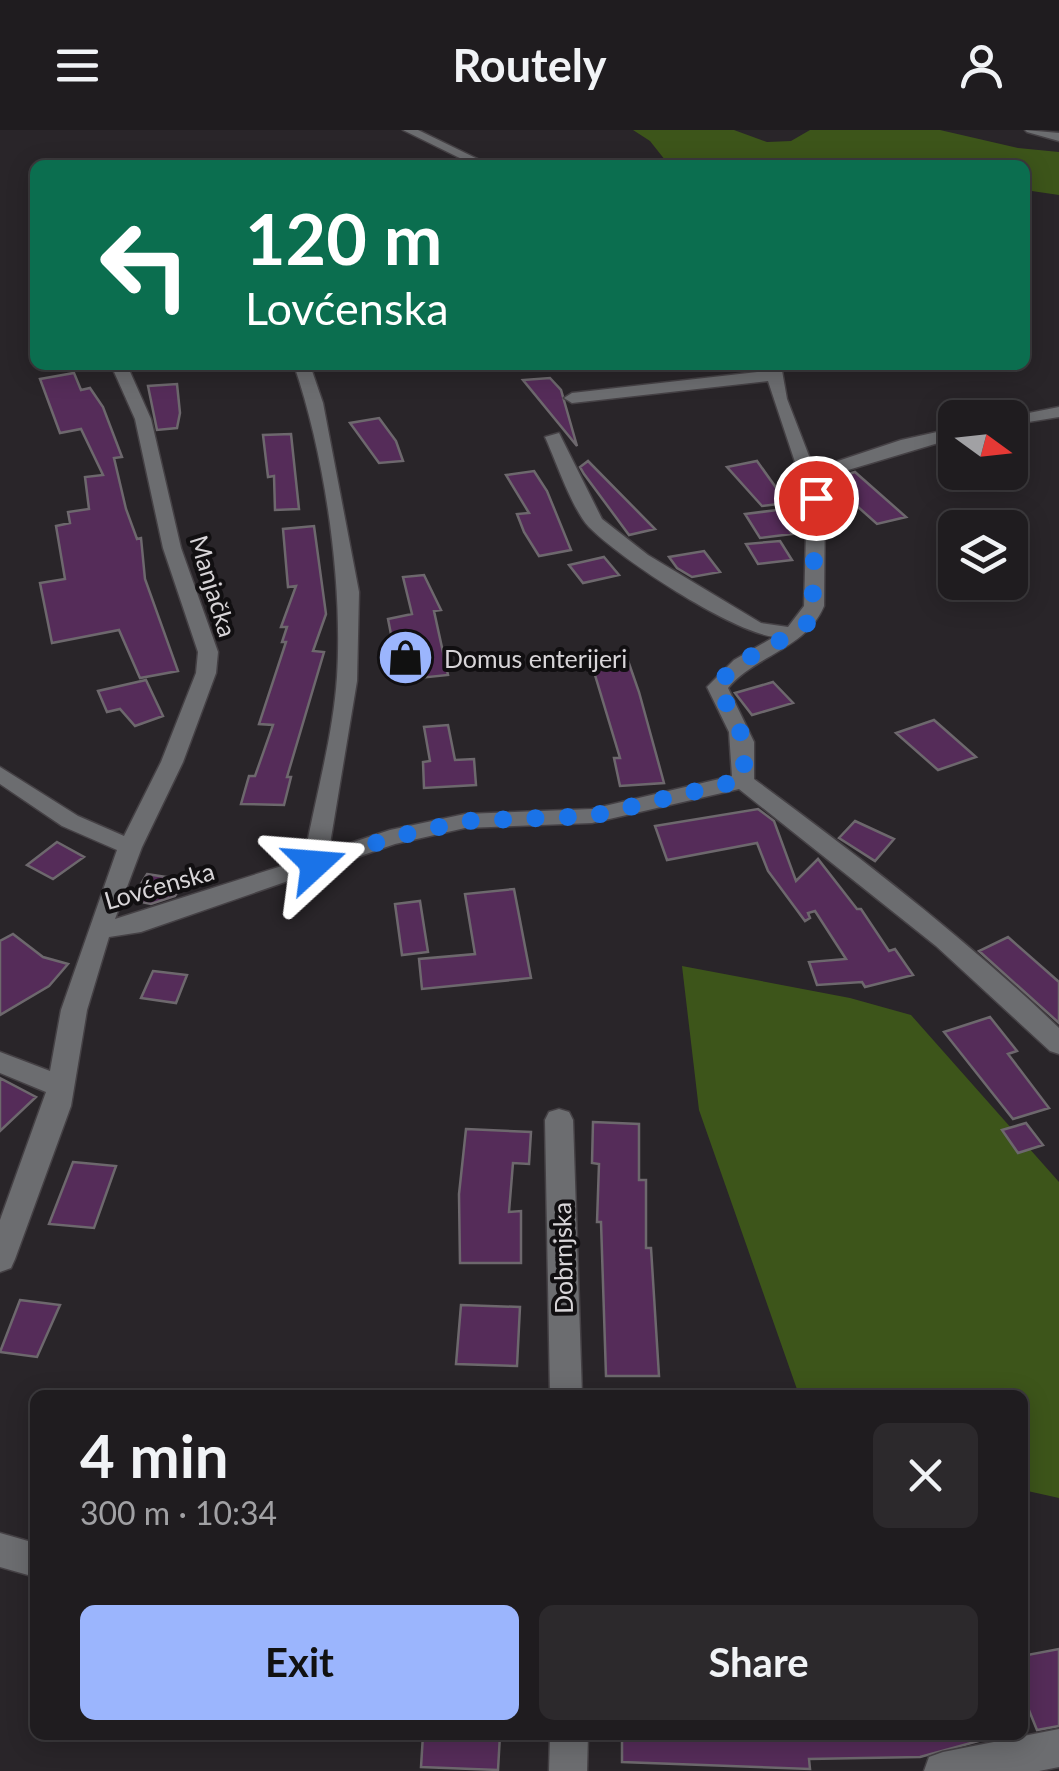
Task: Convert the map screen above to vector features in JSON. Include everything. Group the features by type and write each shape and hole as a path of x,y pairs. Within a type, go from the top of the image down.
{"street":[{"path":"409,130 473,160"},
{"path":"1031,130 1059,137"},
{"name":"Manjačka","path":"99,930 130,847 172,762 206,673 208,652 172,548 143,419 121,370"},
{"path":"304,370 315,404 348,592 347,681 315,864"},
{"path":"572,398 774,370 816,498 814,606 812,619 795,634 748,657 717,687 744,738 747,754 742,780 908,905 996,980 1059,1044"},
{"path":"1028,417 1059,412"},
{"path":"553,437 594,522 641,558 756,628 795,634"},
{"path":"806,476 938,437"},
{"path":"0,774 70,821 130,847"},
{"name":"Lovćenska","path":"0,1259 51,1128 74,1010 99,930 132,926 390,838 465,821 592,816 742,780"},
{"path":"0,1062 61,1087"},
{"name":"Dobrnjska","path":"559,1120 566,1390"},
{"path":"0,1550 30,1559"},
{"path":"568,1771 569,1740"},
{"path":"943,1771 1059,1748"}],"green space":[{"path":"633,130 734,130 767,142 791,141 810,130 940,130 1018,148 1059,152 1059,195 1030,191 1030,160 665,160 650,141"},
{"path":"682,966 850,998 911,1015 1059,1182 1059,1498 1028,1491 1028,1390 797,1390 699,1110"}],"building":[{"path":"74,373 81,390 90,388 103,407 122,457 114,458 126,509 137,539 141,538 145,579 178,671 140,678 119,630 52,643 40,583 65,579 56,526 70,523 68,512 89,509 85,477 103,475 81,429 60,433 40,379"},
{"path":"550,378 561,390 577,446 523,380"},
{"path":"177,384 177,428 157,430 148,386"},
{"path":"379,418 396,441 403,461 379,463 350,423"},
{"path":"291,434 299,509 275,510 274,476 268,477 263,435"},
{"path":"588,461 655,529 629,535 580,467"},
{"path":"757,461 787,503 762,506 727,467"},
{"path":"534,471 547,491 571,550 539,556 524,532 517,514 529,513 506,475"},
{"path":"855,472 906,517 877,524 828,480"},
{"path":"777,510 792,534 760,538 745,514"},
{"path":"314,526 326,614 313,651 324,652 287,777 291,777 284,805 241,804 249,776 255,776 273,725 259,724 286,642 282,642 287,627 281,627 296,586 288,587 283,529"},
{"path":"780,541 792,560 758,564 746,544"},
{"path":"704,551 720,572 692,577 677,568 669,557"},
{"path":"604,557 619,575 583,583 569,565"},
{"path":"424,575 441,610 434,611 448,675 400,680 388,619 412,614 403,577"},
{"path":"625,652 664,783 620,786 614,758 620,758 589,655"},
{"path":"146,680 163,716 135,726 120,709 107,712 98,691"},
{"path":"773,682 793,703 752,715 735,693"},
{"path":"934,720 976,757 938,770 896,733"},
{"path":"448,725 455,760 474,759 476,785 424,788 423,762 430,761 424,727"},
{"path":"758,809 774,821 796,881 818,859 857,909 861,909 889,951 895,949 913,975 865,987 862,982 817,985 809,962 846,959 815,911 808,913 810,918 805,921 768,871 757,843 667,860 655,826"},
{"path":"855,821 894,839 875,861 839,838"},
{"path":"57,842 84,857 53,879 27,865"},
{"path":"147,874 185,880 175,896 151,904 131,900"},
{"path":"514,889 531,978 422,989 419,959 475,954 465,894"},
{"path":"420,901 428,952 402,955 395,904"},
{"path":"13,934 43,957 68,964 49,986 0,1015 0,941"},
{"path":"1008,937 1059,982 1059,1023 979,951"},
{"path":"153,971 187,975 176,1003 141,998"},
{"path":"990,1017 1017,1051 1008,1054 1049,1108 1013,1119 944,1032"},
{"path":"0,1078 36,1097 0,1131"},
{"path":"593,1122 639,1124 639,1180 646,1180 646,1248 651,1248 659,1376 606,1376 601,1222 597,1222 599,1164 592,1163"},
{"path":"1026,1123 1043,1145 1018,1153 1002,1130"},
{"path":"466,1129 531,1132 529,1164 513,1163 509,1212 521,1211 521,1263 460,1263 459,1194"},
{"path":"73,1162 116,1166 94,1228 49,1224"},
{"path":"20,1300 60,1305 37,1357 0,1352"},
{"path":"461,1305 520,1307 517,1366 456,1364"},
{"path":"1059,1649 1059,1726 1037,1730 1028,1708 1028,1655"},
{"path":"423,1740 500,1740 498,1770 421,1767"},
{"path":"622,1740 982,1740 920,1757 809,1759 810,1769 622,1762"}],"place":[{"name":"Domus enterijeri","path":"405,658"}],"route":[{"path":"315,864 390,838 465,821 592,816 742,780 747,754 744,738 717,687 748,657 795,634 812,619 816,498"}]}
